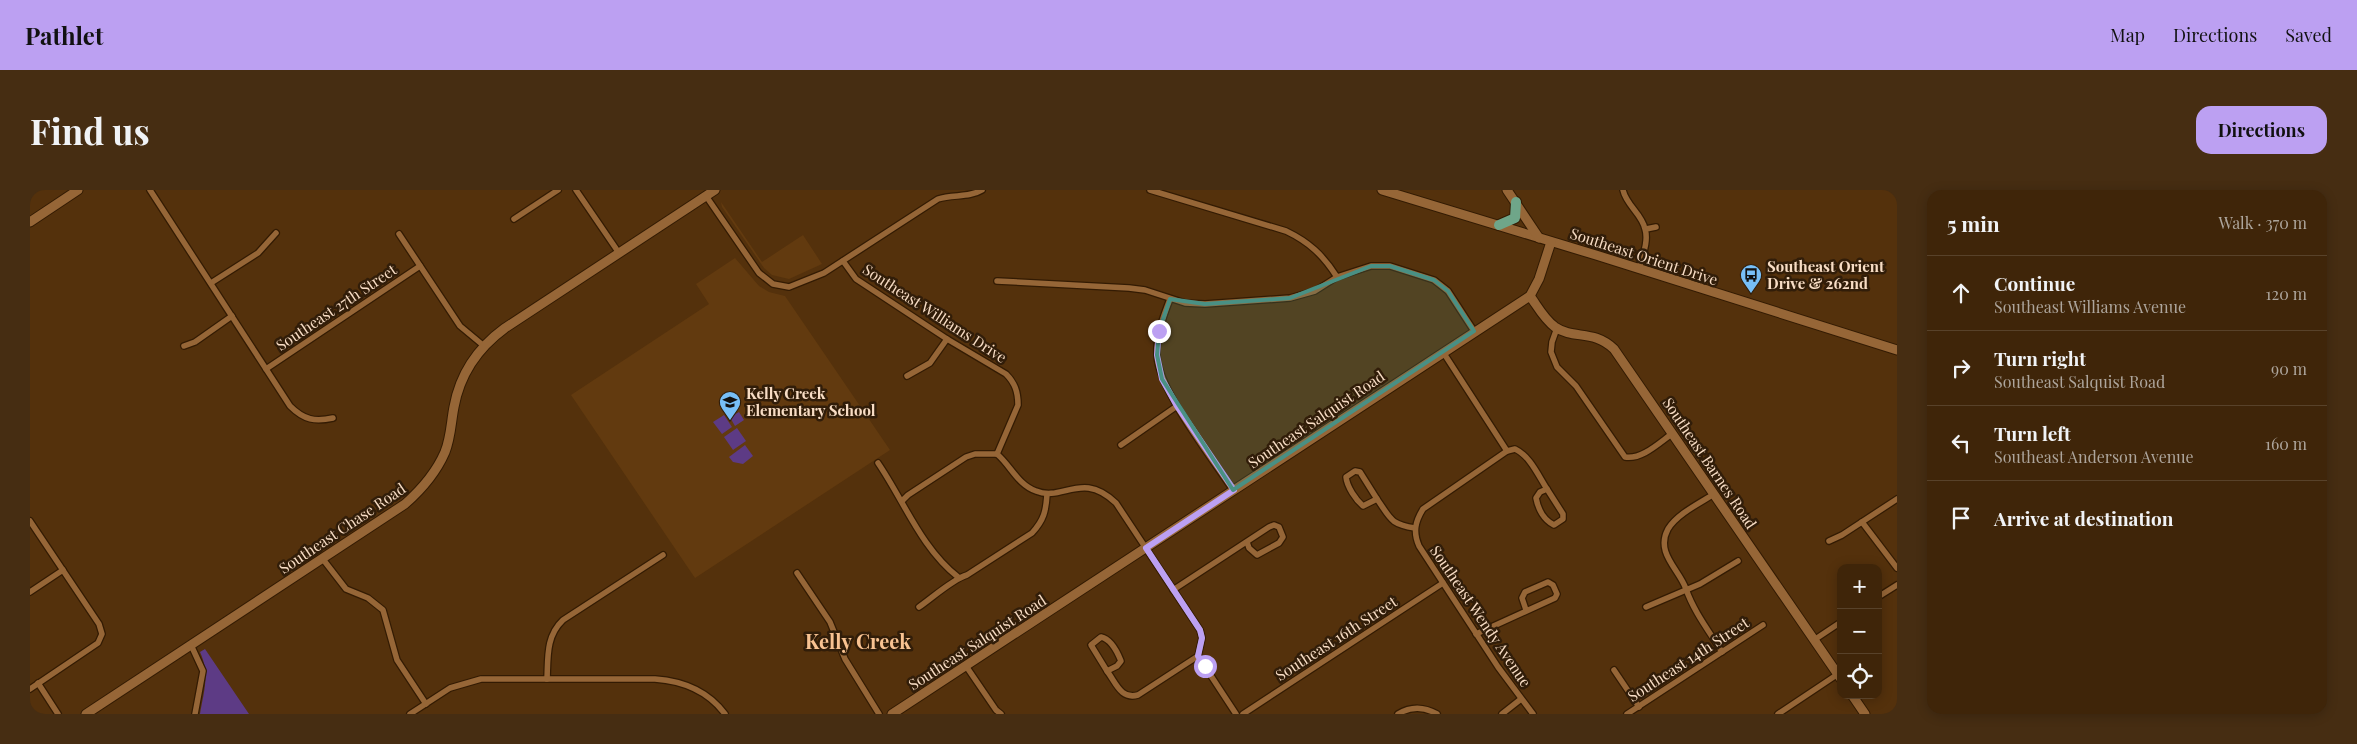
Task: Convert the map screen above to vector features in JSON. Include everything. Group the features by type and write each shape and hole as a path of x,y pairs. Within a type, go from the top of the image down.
{"main road":[{"path":"1499,225 1515,218 1516,202"}],"street":[{"path":"30,222 78,190"},
{"path":"150,190 296,412 318,422 333,418"},
{"path":"514,219 558,190"},
{"path":"576,190 619,253"},
{"name":"Southeast Chase Road","path":"86,714 405,504 429,479 447,445 456,397 463,378 484,346 505,328 715,190"},
{"path":"706,196 759,274 773,284 789,287 843,262 938,199 949,195 972,195 982,190"},
{"path":"1150,190 1286,231 1302,238 1316,249 1337,277"},
{"name":"Southeast Orient Drive","path":"1382,190 1897,350"},
{"path":"1508,190 1539,238"},
{"path":"1623,190 1625,198 1646,229 1645,245 1639,269"},
{"path":"1646,229 1656,227"},
{"path":"211,283 258,253 276,233"},
{"path":"399,234 460,326 484,346"},
{"path":"1551,242 1539,279 1530,296 1544,317 1557,328 1551,352 1557,367 1576,386 1625,457 1639,456 1673,433"},
{"name":"Southeast Williams Drive","path":"843,262 856,279 946,339 1006,374 1015,388 1018,404 997,454"},
{"name":"Southeast 27th Street","path":"266,369 420,266"},
{"path":"997,281 1129,288 1153,292 1170,299 1205,304 1290,298 1315,291 1337,277 1371,266 1390,266 1434,280 1448,291 1474,331"},
{"name":"Southeast Salquist Road","path":"892,714 1530,296"},
{"path":"1170,299 1159,331 1157,355 1162,379 1177,406 1234,490"},
{"path":"184,346 195,342 232,316"},
{"name":"Southeast Barnes Road","path":"1557,328 1598,337 1609,344 1619,355 1837,674"},
{"path":"908,376 930,363 946,339"},
{"path":"1443,352 1508,451"},
{"path":"1121,445 1177,406"},
{"path":"1377,499 1363,506 1346,483 1346,477 1355,471 1360,472 1394,522 1399,526 1415,528 1417,519 1423,509 1508,451 1515,449 1522,452 1547,489 1563,514 1563,519 1554,524 1548,522 1538,506 1536,498 1540,492 1547,489"},
{"path":"902,502 908,495 966,457 975,454 997,454 1028,488 1047,494 1078,487 1100,491 1110,497 1121,508 1200,630 1202,638 1198,656 1138,695 1131,697 1125,696 1120,691 1107,671 1091,645 1101,637 1109,640 1121,661 1117,666 1107,671"},
{"path":"878,463 930,548 958,577"},
{"path":"919,606 954,583 958,577 967,576 1032,533 1041,524 1046,513 1047,494"},
{"path":"1714,494 1675,520 1665,536 1667,558 1686,588 1691,605 1722,652"},
{"path":"1829,541 1897,499"},
{"path":"30,521 99,624 102,634 98,643 30,688"},
{"path":"1862,522 1897,568"},
{"path":"1173,590 1247,542 1274,525 1279,527 1284,538 1279,543 1257,555 1249,548 1247,542"},
{"name":"Southeast Wendy Avenue","path":"1415,528 1419,546 1476,634 1533,714"},
{"path":"547,679 549,642 556,626 662,555"},
{"path":"322,558 346,589 368,598 383,610 398,660 426,704"},
{"path":"1646,607 1714,577 1738,561"},
{"path":"30,592 63,570"},
{"path":"797,573 830,622 845,659 879,714"},
{"path":"1476,634 1555,598 1557,594 1553,585 1548,582 1525,592 1522,598 1526,610"},
{"name":"Southeast 16th Street","path":"1243,714 1443,583"},
{"path":"1882,594 1897,584"},
{"name":"Southeast 14th Street","path":"1627,714 1763,625"},
{"path":"1814,640 1837,625"},
{"path":"191,645 203,671 195,714"},
{"path":"1198,656 1236,714"},
{"path":"966,666 1001,714"},
{"path":"1614,670 1639,706"},
{"path":"1778,714 1837,678"},
{"path":"410,714 450,688 481,679 655,679 674,681 701,692 716,703 725,714"},
{"path":"38,683 58,714"},
{"path":"1502,714 1521,699"},
{"path":"1855,699 1865,714"},
{"path":"1398,714 1410,708 1419,708 1437,714"}],"highlighted area":[{"path":"1371,266 1390,266 1434,280 1448,291 1474,331 1233,490 1162,379 1157,355 1159,331 1170,299 1205,304 1290,298"}],"shaded area":[{"path":"721,202 762,262 803,235 822,264 789,279 772,275 764,268 722,207"},
{"name":"Kelly Creek Elementary School","path":"735,258 759,286 769,292 785,296 890,450 695,578 571,395 709,304 696,284"},
{"path":"732,412 734,415 739,412 744,420 735,426 728,414"},
{"path":"724,415 732,427 722,434 713,422"},
{"path":"737,428 746,441 733,450 724,437"},
{"path":"745,445 753,456 743,464 733,462 729,457"},
{"path":"205,649 249,714 200,714 205,668 200,652"}],"place":[{"name":"Southeast Orient Drive & 262nd","path":"1751,294"},
{"name":"Kelly Creek Elementary School","path":"730,421"}],"district":[{"name":"Kelly Creek","path":"858,640"}],"route":[{"path":"1159,331 1157,355 1162,379 1177,406 1234,490 1146,548 1200,630 1202,638 1198,656 1205,666"}]}
